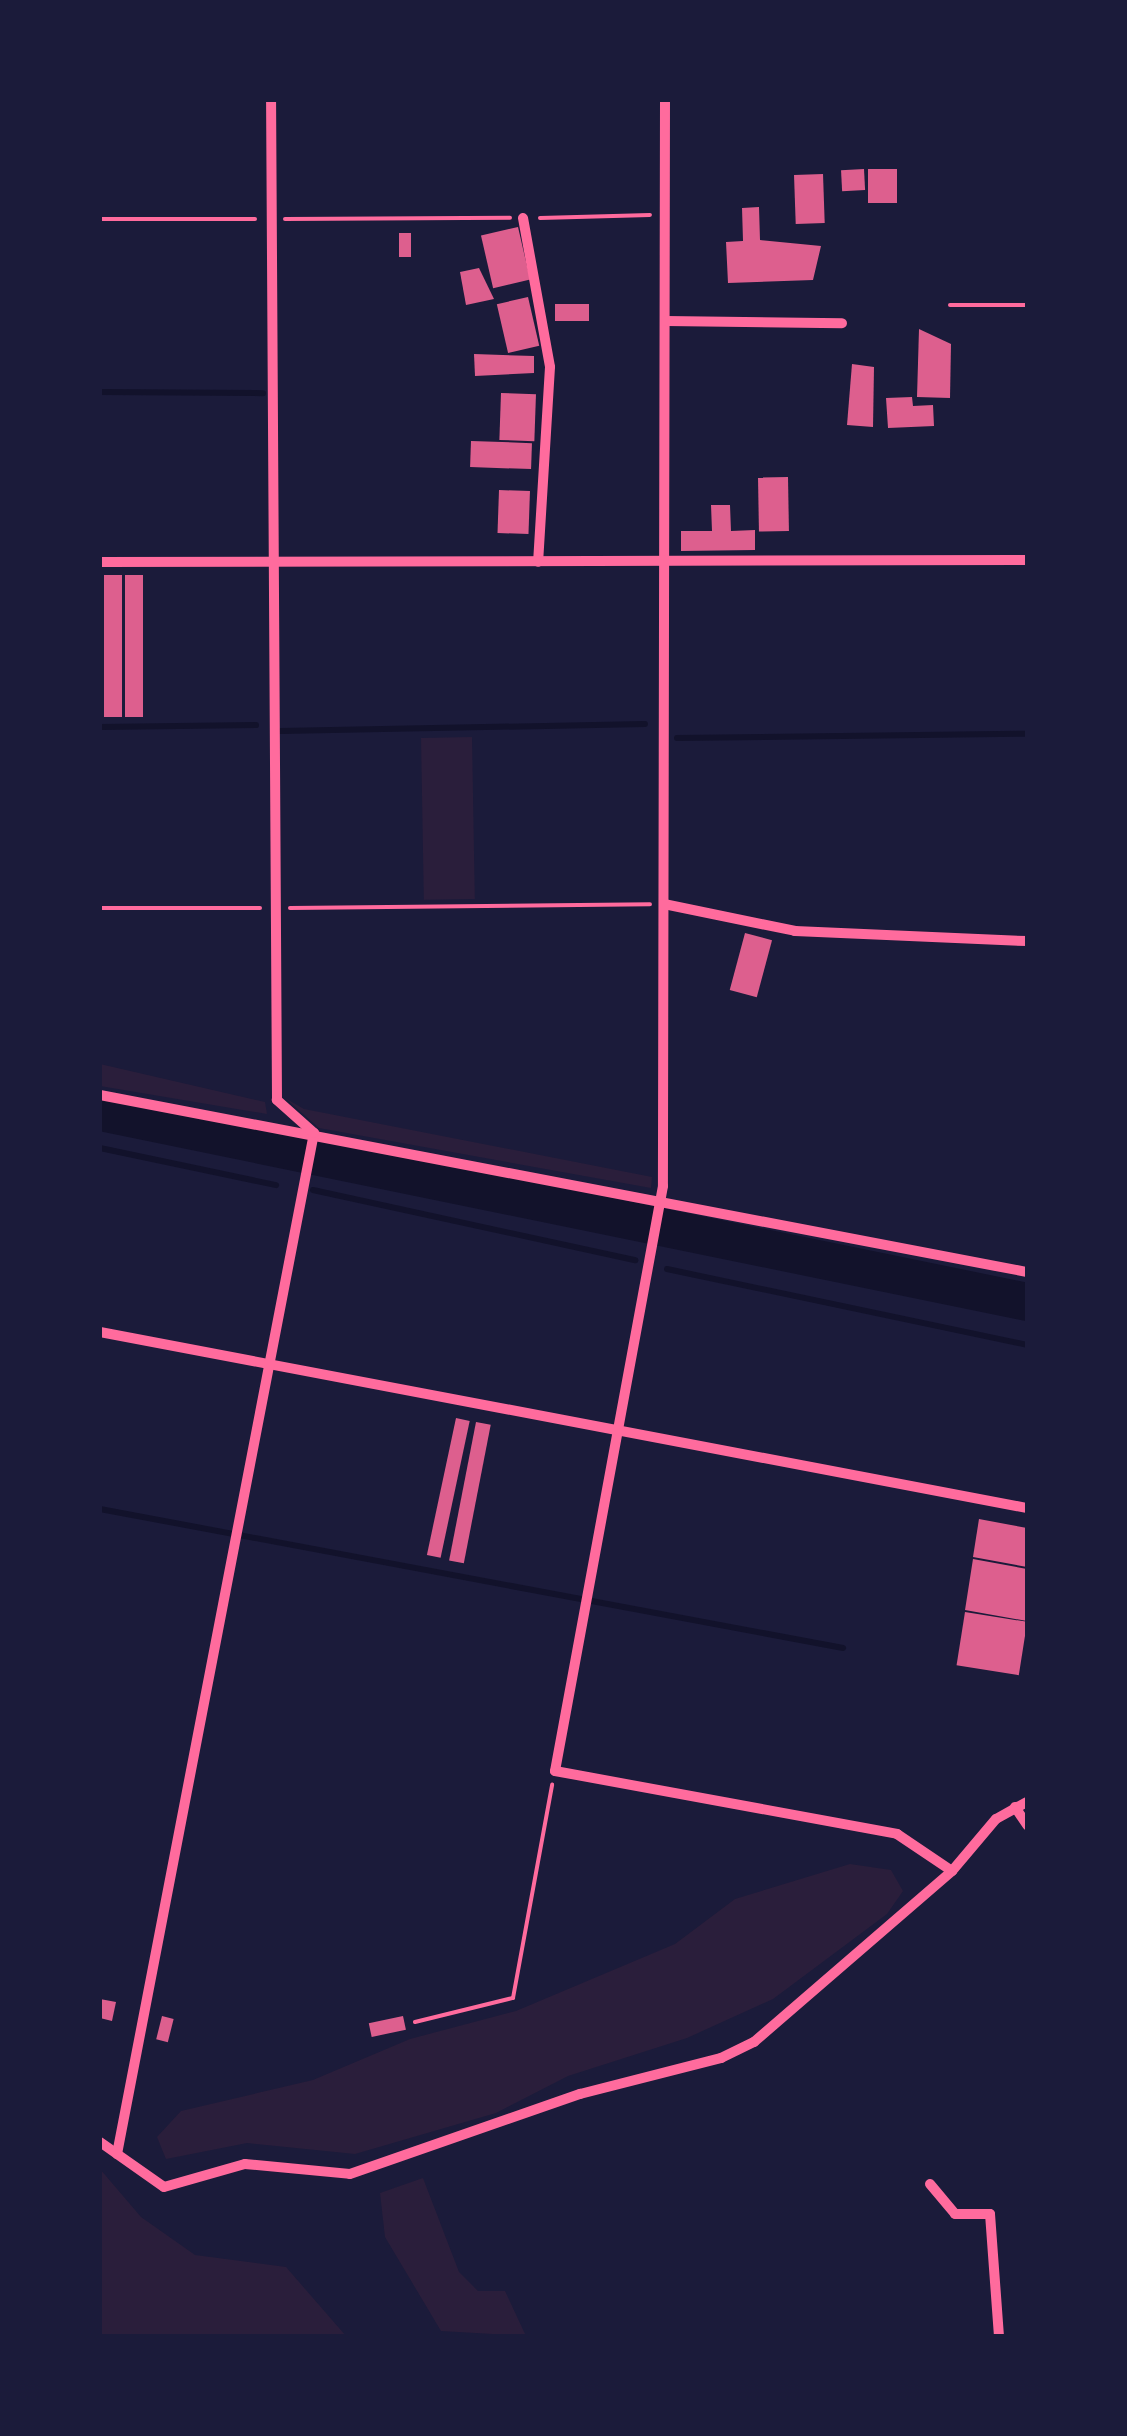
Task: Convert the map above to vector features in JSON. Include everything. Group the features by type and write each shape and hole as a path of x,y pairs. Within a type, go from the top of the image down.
{"street":[{"path":"270,100 277,1100 313,1137"},
{"path":"666,100 660,1206 555,1771 897,1834 952,1871"},
{"path":"524,218 550,367 538,562"},
{"path":"666,322 842,323"},
{"path":"100,562 1027,560"},
{"path":"664,904 794,931 1027,941"},
{"path":"100,1094 660,1206 1027,1272"},
{"path":"117,2154 272,1366 313,1137"},
{"path":"100,1332 1027,1508"},
{"path":"100,2142 164,2186 245,2164 350,2174 580,2094 721,2058 754,2042 952,1871 1015,1807 1027,1802"},
{"path":"1015,1807 1027,1825"},
{"path":"930,2184 955,2214 990,2214 999,2336"}],"path":[{"path":"100,219 666,214"},
{"path":"950,305 1027,304"},
{"path":"100,908 664,904"},
{"path":"415,2022 513,1998 555,1771"}],"shaded area":[{"path":"472,737 475,899 424,900 421,738"},
{"path":"100,1064 265,1102 267,1114 100,1086"},
{"path":"285,1098 304,1109 652,1177 651,1188 319,1128"},
{"path":"850,1864 891,1870 903,1891 887,1914 773,1999 687,2038 568,2076 496,2113 355,2154 247,2143 166,2159 157,2137 181,2111 313,2080 410,2039 516,2011 675,1944 735,1899"},
{"path":"100,2169 141,2217 195,2255 286,2267 346,2336 100,2336"},
{"path":"423,2178 459,2272 478,2291 505,2291 526,2336 441,2331 385,2237 380,2193"}],"building":[{"path":"864,169 865,190 842,191 841,170"},
{"path":"868,169 897,169 897,203 868,203"},
{"path":"823,174 825,223 796,224 794,175"},
{"path":"759,207 760,240 821,246 813,280 728,283 726,242 743,241 742,208"},
{"path":"518,227 530,280 493,288 481,236"},
{"path":"399,233 411,233 411,257 399,257"},
{"path":"479,268 494,299 466,305 460,272"},
{"path":"528,297 539,346 508,353 497,304"},
{"path":"555,304 589,304 589,321 555,321"},
{"path":"919,329 951,344 950,398 917,397"},
{"path":"474,354 534,356 534,373 475,376"},
{"path":"852,364 874,367 873,427 847,425"},
{"path":"501,393 536,394 534,441 499,440"},
{"path":"912,397 913,406 933,405 934,426 888,428 886,398"},
{"path":"471,441 532,443 531,469 470,467"},
{"path":"788,477 789,531 759,532 758,478"},
{"path":"499,490 530,491 528,534 497,533"},
{"path":"711,505 730,505 731,531 755,530 755,550 681,551 681,531 712,531"},
{"path":"104,575 122,575 122,717 104,717"},
{"path":"125,575 143,575 143,717 125,717"},
{"path":"745,933 772,940 757,997 730,990"},
{"path":"456,1418 470,1421 441,1558 427,1555"},
{"path":"476,1422 491,1425 464,1563 449,1560"},
{"path":"979,1519 1027,1528 1027,1567 973,1557"},
{"path":"973,1559 1027,1569 1027,1621 965,1610"},
{"path":"965,1612 1027,1622 1019,1675 957,1665"},
{"path":"100,1999 116,2002 112,2021 100,2018"},
{"path":"162,2016 174,2019 168,2042 156,2039"},
{"path":"403,2016 406,2030 372,2037 369,2023"}],"waterway":[{"path":"100,392 263,393"},
{"path":"281,731 645,724"},
{"path":"100,727 256,725"},
{"path":"677,738 1027,734"},
{"path":"100,1112 1027,1302"},
{"path":"100,1148 276,1185"},
{"path":"313,1190 635,1260"},
{"path":"667,1269 1027,1345"},
{"path":"100,1509 843,1648"}]}
